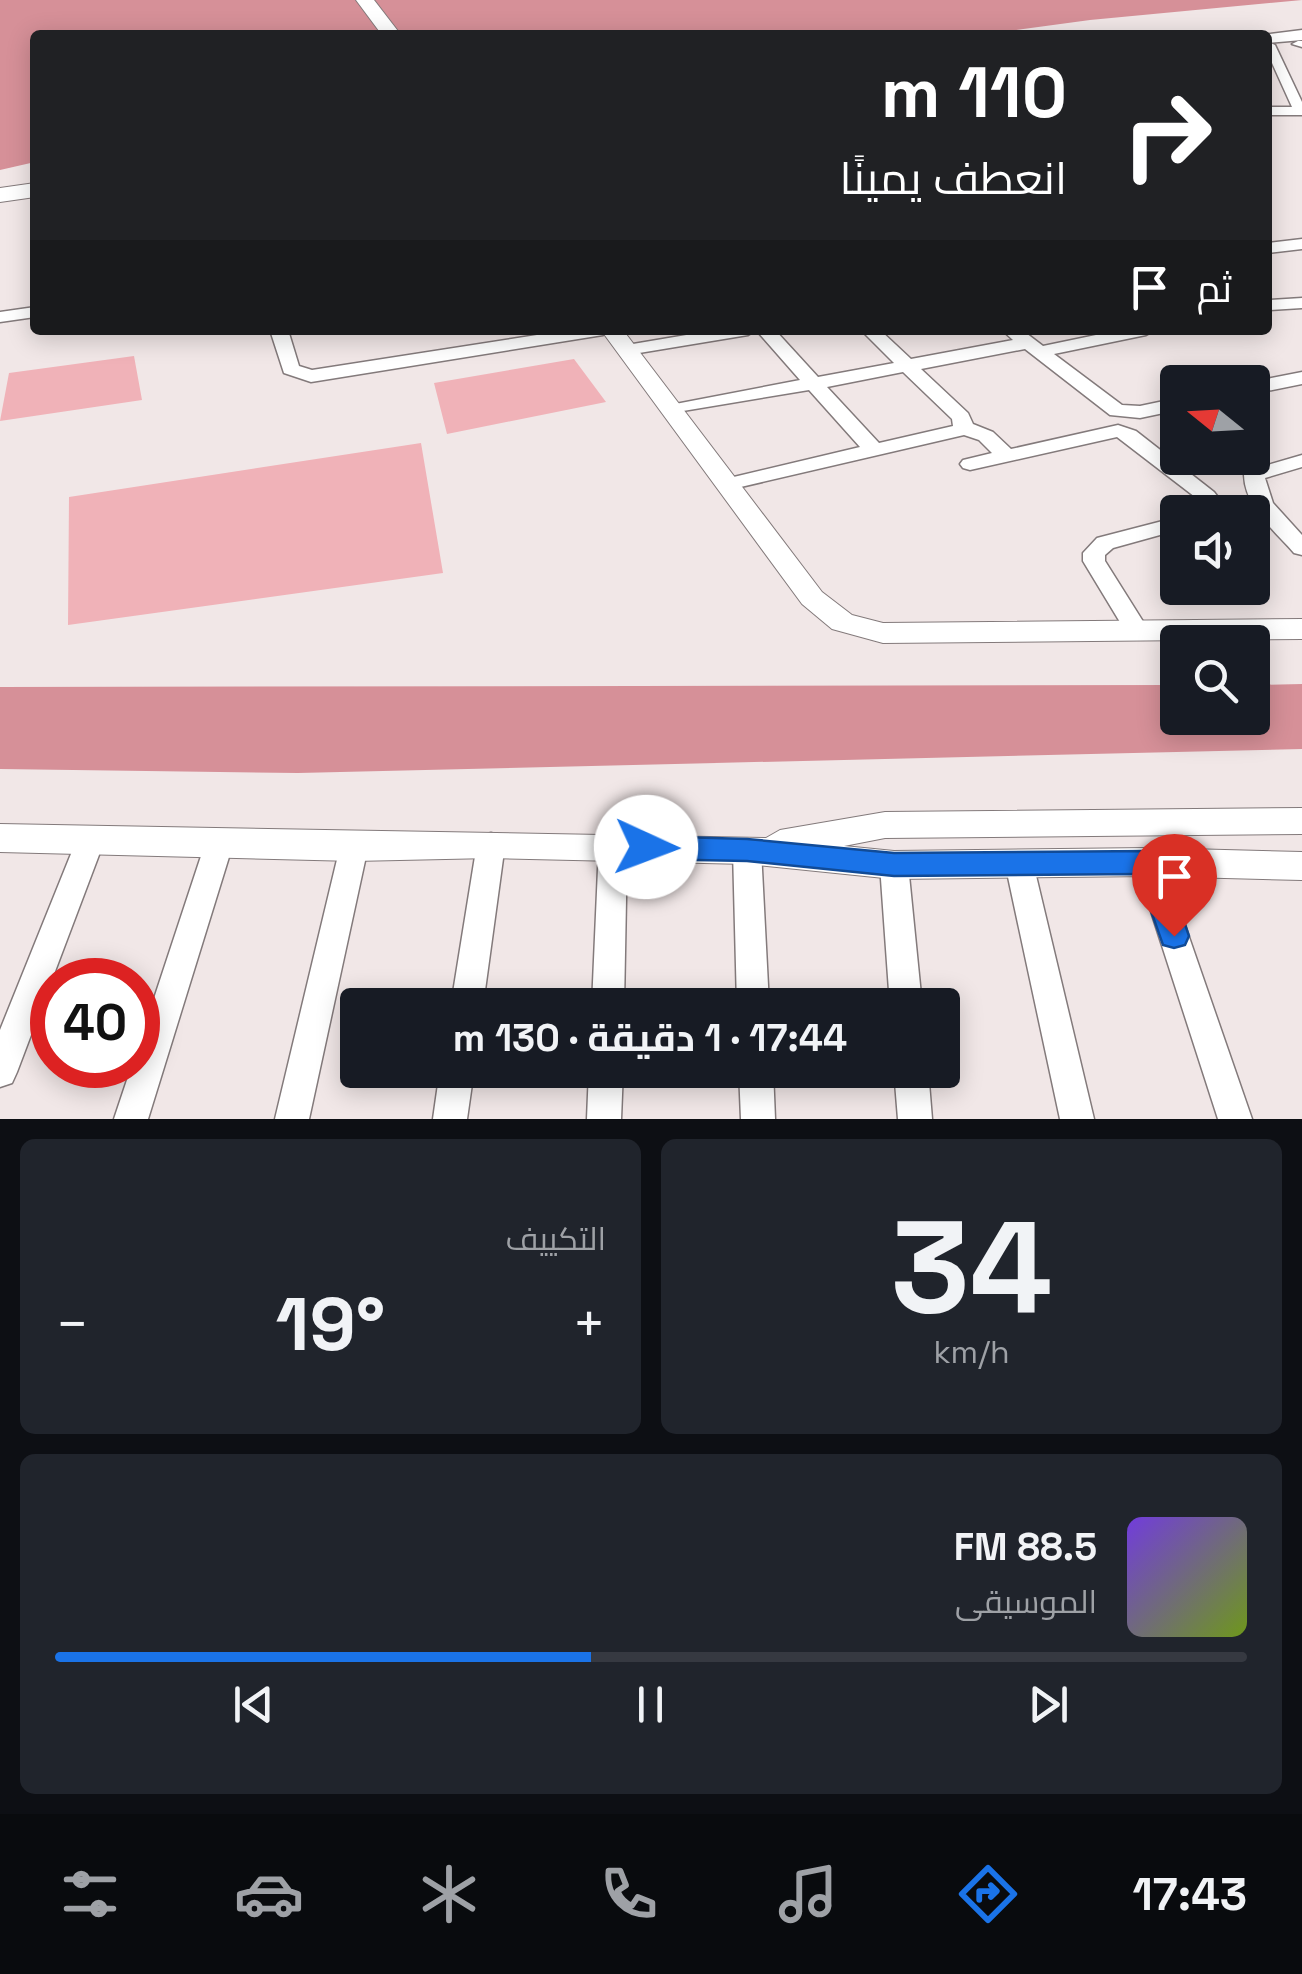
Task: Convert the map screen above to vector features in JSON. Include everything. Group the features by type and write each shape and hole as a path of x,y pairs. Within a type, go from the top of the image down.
{"main road":[{"path":"366,0 388,30"},
{"path":"1272,43 1301,41"},
{"path":"0,195 30,191"},
{"path":"0,206 30,202"}],"street":[{"path":"1272,51 1301,111 1272,111"},
{"path":"1272,248 1302,244"},
{"path":"1272,287 1298,303"},
{"path":"1272,305 1298,303"},
{"path":"0,318 30,313"},
{"path":"281,335 292,369 311,376 570,335"},
{"path":"619,340 684,335"},
{"path":"770,335 874,450"},
{"path":"875,335 961,417 964,428"},
{"path":"1017,335 1102,402 1205,495"},
{"path":"672,410 907,366 1113,335"},
{"path":"619,340 812,598 842,622 883,632 1302,630"},
{"path":"1270,384 1302,378"},
{"path":"970,464 1160,410"},
{"path":"728,484 964,428 986,436 1006,456"},
{"path":"1300,465 1258,472 1252,481 1262,501 1302,548"},
{"path":"1137,631 1094,561 1094,553 1105,543 1160,529"},
{"path":"747,850 885,825 1302,821"},
{"path":"0,838 354,847 613,846 747,850 894,864 1149,862 1302,866"},
{"path":"0,1072 91,839"},
{"path":"131,1119 219,844"},
{"path":"470,988 491,844"},
{"path":"609,988 613,846"},
{"path":"292,1119 354,847"},
{"path":"747,850 752,988"},
{"path":"1149,862 1235,1119"},
{"path":"1019,863 1077,1119"},
{"path":"894,864 905,988"},
{"path":"450,1119 454,1088"},
{"path":"604,1119 605,1088"},
{"path":"757,1088 758,1119"},
{"path":"912,1088 915,1119"}],"shaded area":[{"path":"0,0 1302,0 1015,30 30,30 30,163 0,170"},
{"path":"134,356 142,400 0,421 9,373"},
{"path":"574,359 606,402 447,434 434,383"},
{"path":"421,443 443,573 68,625 69,497"},
{"path":"1302,684 1302,749 298,773 0,769 0,687 1160,685 1160,735 1270,735 1270,685"}],"route":[{"path":"646,847 747,850 894,864 1149,862 1174,936"}]}
